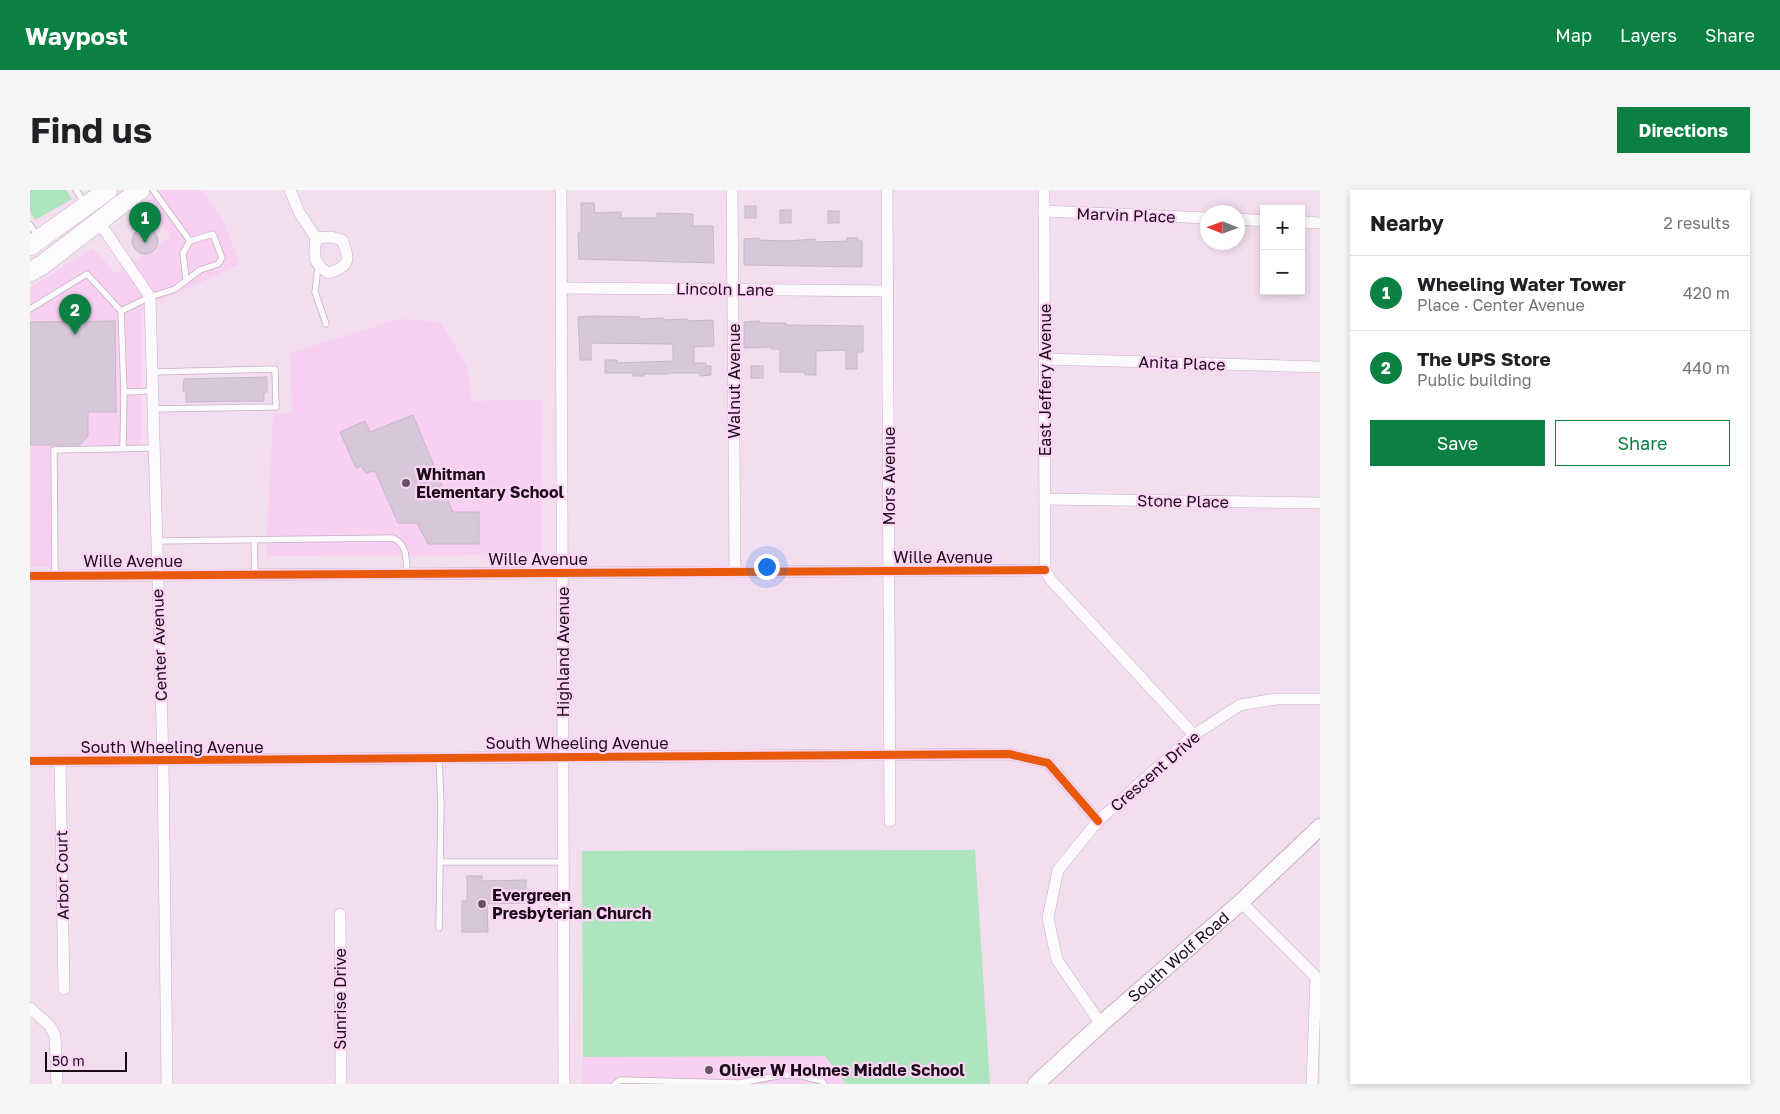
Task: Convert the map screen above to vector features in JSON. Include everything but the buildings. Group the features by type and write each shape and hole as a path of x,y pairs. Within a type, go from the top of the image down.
{"main road":[{"path":"33,237 82,198 108,190"},
{"path":"30,272 140,190"},
{"name":"South Wolf Road","path":"1036,1084 1101,1024 1241,902 1320,827"}],"street":[{"path":"290,190 299,212 316,238 314,255 318,266 328,274 341,270 347,262 348,252 342,240 331,237 316,238"},
{"name":"Highland Avenue","path":"561,190 564,1084"},
{"name":"Walnut Avenue","path":"732,190 735,572"},
{"name":"Mors Avenue","path":"887,190 890,821"},
{"name":"East Jeffery Avenue","path":"1044,190 1045,570"},
{"name":"Marvin Place","path":"1044,211 1200,218"},
{"path":"1245,219 1260,220"},
{"path":"99,222 150,298"},
{"path":"1305,222 1320,223"},
{"name":"Lincoln Lane","path":"561,288 888,291"},
{"name":"Center Avenue","path":"150,298 163,760 167,1084"},
{"name":"Anita Place","path":"1045,359 1320,367"},
{"name":"Stone Place","path":"1046,499 1320,503"},
{"path":"1045,570 1051,580 1194,735"},
{"name":"Wille Avenue","path":"30,576 1045,570"},
{"name":"Crescent Drive","path":"1101,1024 1057,960 1048,918 1058,870 1098,820 1194,735 1240,705 1276,699 1320,699"},
{"name":"South Wheeling Avenue","path":"30,762 1009,754 1048,763 1098,820"},
{"name":"Arbor Court","path":"60,761 64,990"},
{"path":"1241,902 1318,977 1312,1084"},
{"name":"Sunrise Drive","path":"340,914 340,1084"},
{"path":"30,1008 53,1030 55,1036 56,1084"}],"lane":[{"path":"153,190 190,241"},
{"path":"121,312 174,289 200,270 218,264 222,258 213,234 190,241 183,253 186,280"},
{"path":"318,266 315,292 326,324"},
{"path":"30,309 87,274 121,312 124,392 123,448"},
{"path":"153,372 275,370 276,407 154,409"},
{"path":"124,392 154,391"},
{"path":"55,576 54,450 155,448"},
{"path":"158,541 393,538 399,541 406,553 407,574"},
{"path":"254,540 254,574"},
{"path":"439,758 441,804 439,928"},
{"path":"440,862 564,862"},
{"path":"615,1084 620,1080 739,1083 783,1075 802,1076 824,1084"}],"shaded area":[{"path":"161,190 201,190 223,221 240,264 141,310 141,446 51,448 51,567 30,567 30,288 93,248 116,274 171,236 145,203"},
{"name":"Whitman Elementary School","path":"399,319 440,322 467,366 472,401 542,400 541,552 493,555 266,556 273,414 292,413 290,353"},
{"name":"Oliver W Holmes Middle School","path":"825,1056 846,1084 582,1084 583,1057"}],"green space":[{"path":"30,190 66,190 72,199 35,220 30,211"},
{"path":"975,850 990,1084 846,1084 825,1056 583,1057 582,851"}],"cycle path":[{"path":"30,576 1045,570"},
{"path":"30,761 1009,754 1048,763 1098,821"}],"place":[{"name":"Wheeling Water Tower","path":"145,243"},
{"name":"The UPS Store","path":"75,335"},
{"name":"Whitman Elementary School","path":"406,483"},
{"name":"Evergreen Presbyterian Church","path":"482,904"},
{"name":"Oliver W Holmes Middle School","path":"709,1070"}]}
